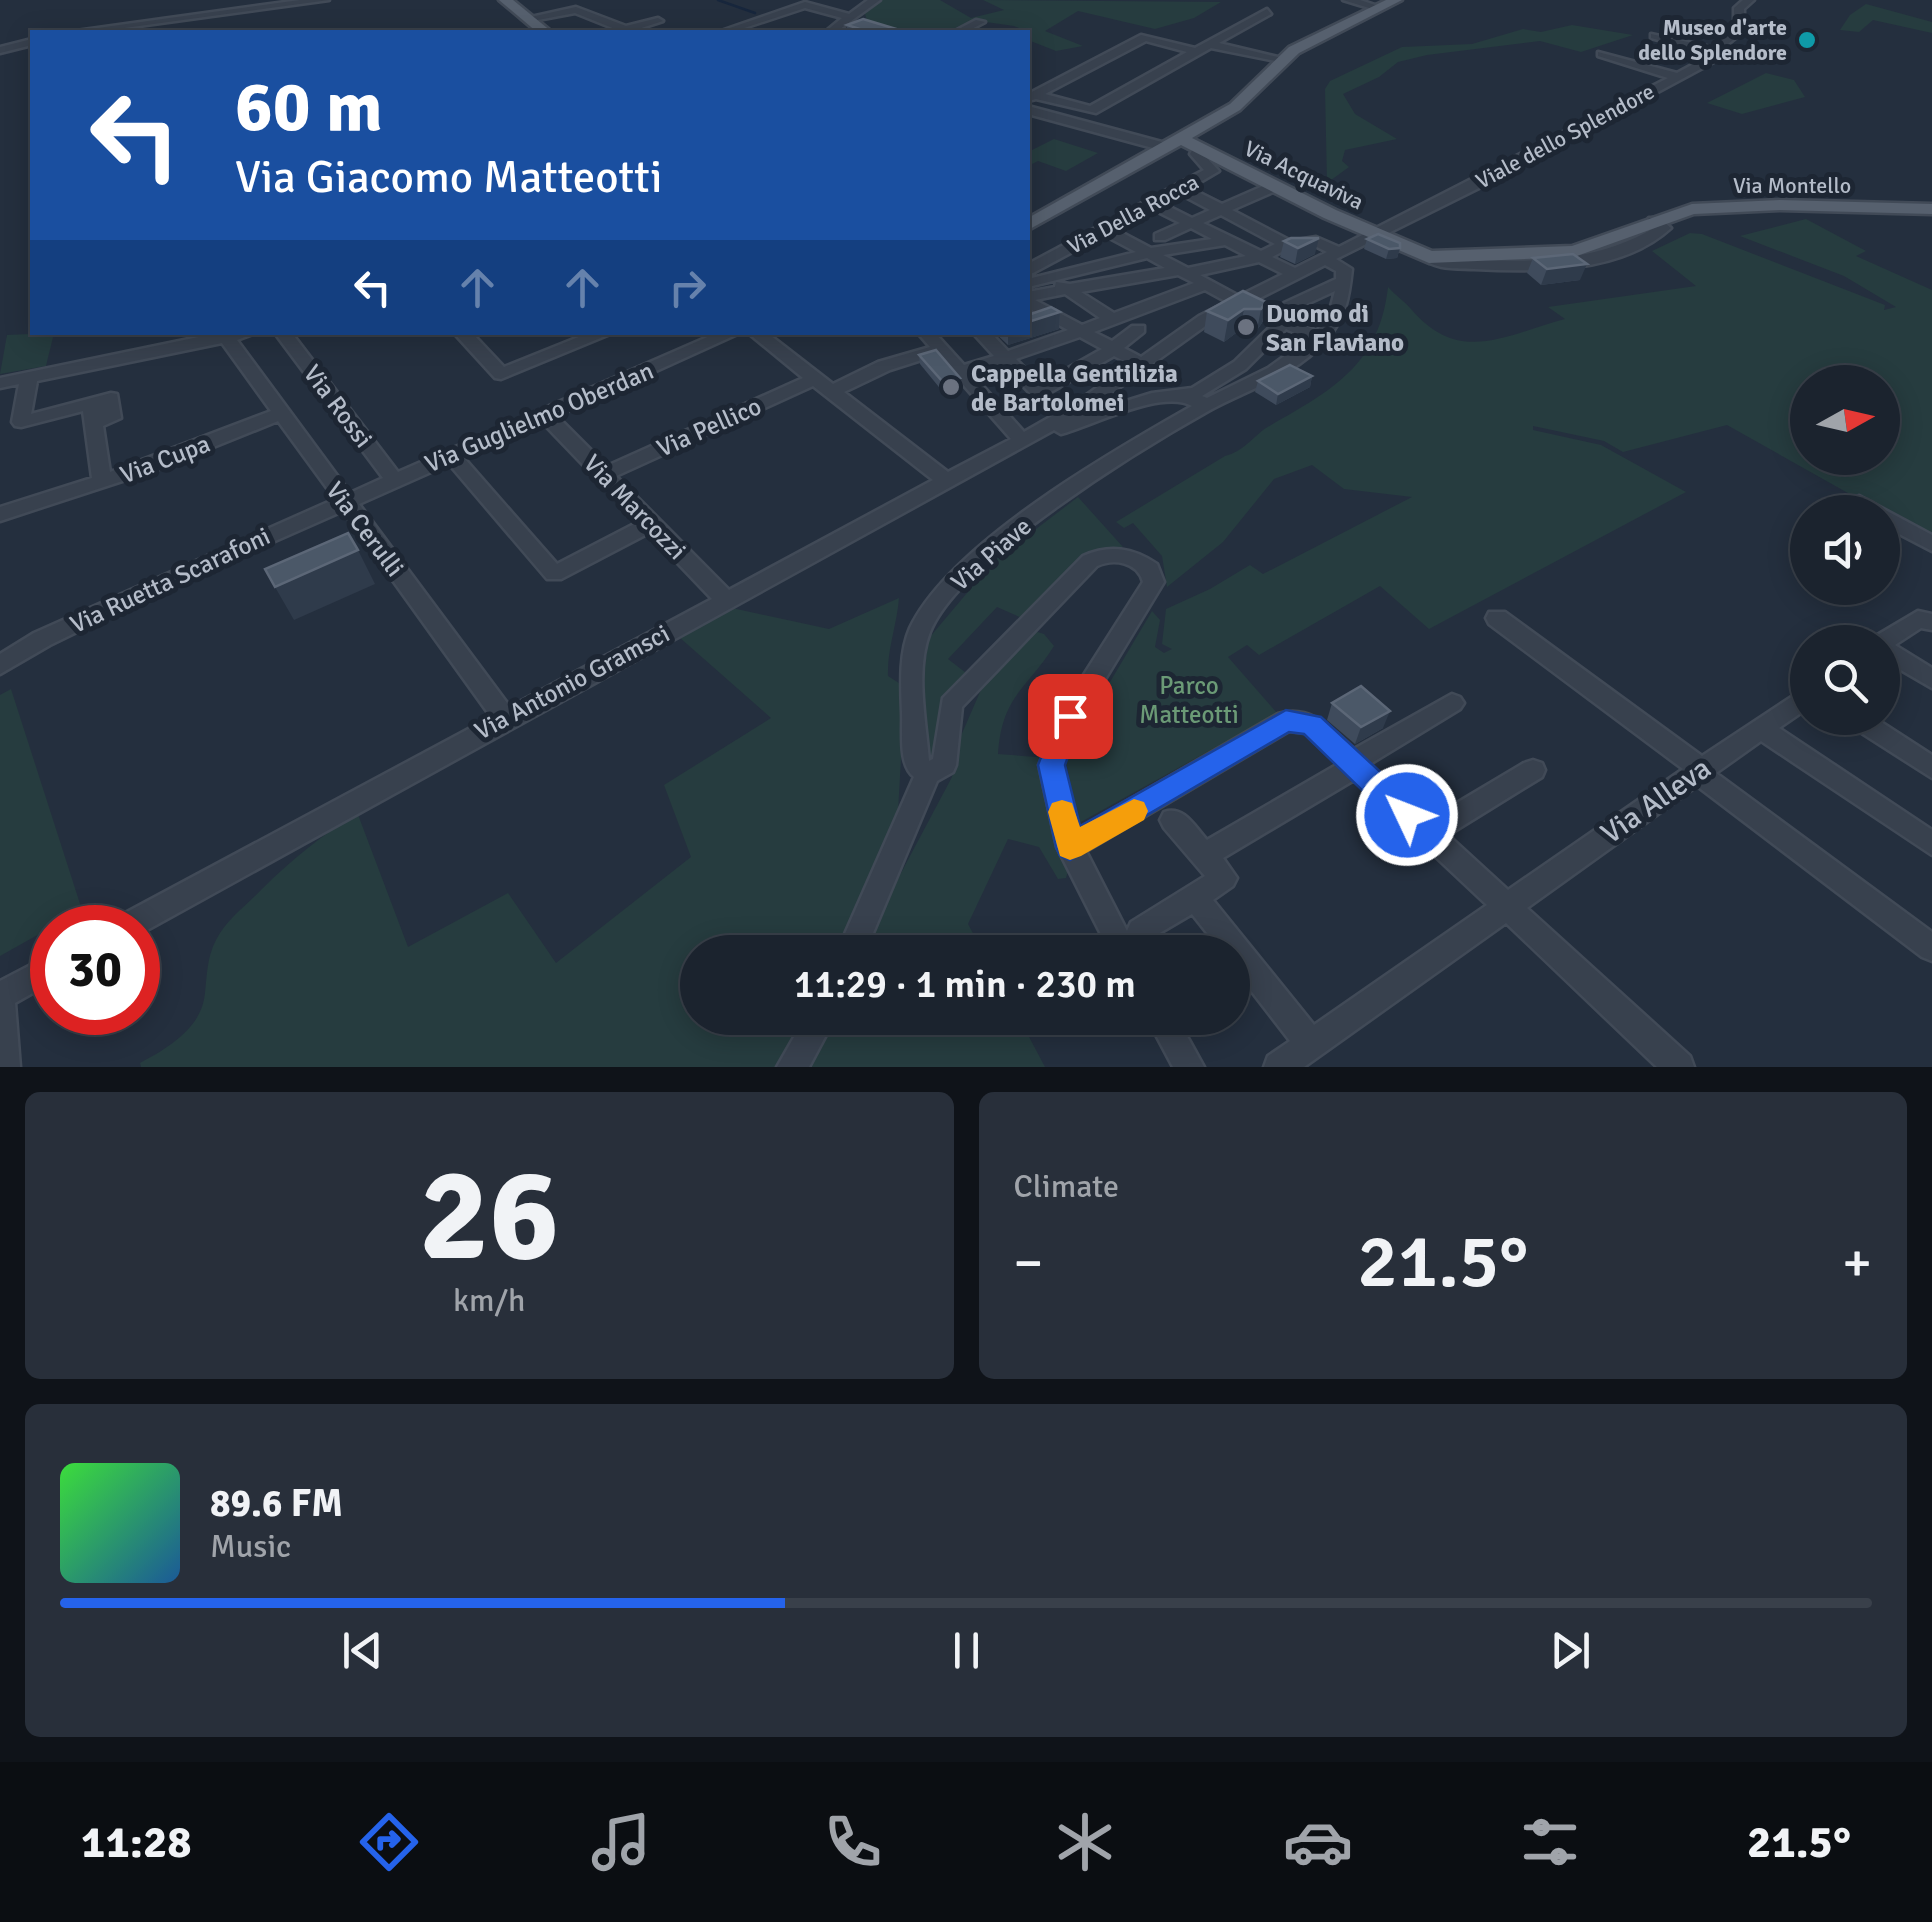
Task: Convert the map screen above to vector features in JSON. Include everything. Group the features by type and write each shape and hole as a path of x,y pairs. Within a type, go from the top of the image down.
{"main road":[{"path":"505,0 542,30"},
{"path":"1030,223 1236,107 1294,50 1396,0"},
{"name":"Via Acquaviva","path":"1172,143 1203,153 1375,234"},
{"name":"Via Acquaviva","path":"1148,156 1203,153"},
{"name":"Via Montello","path":"1375,234 1429,257 1574,250 1692,209 1932,209"}],"street":[{"path":"90,30 324,0"},
{"path":"833,30 875,0"},
{"path":"1348,0 1379,8"},
{"name":"Viale dello Splendore","path":"1062,416 1074,412 1205,319 1333,256 1718,52 1741,24 1739,8 1749,0"},
{"path":"733,30 805,5 854,18"},
{"path":"527,20 576,10 626,30"},
{"path":"1031,97 1092,110 1267,12"},
{"path":"632,30 658,21"},
{"path":"962,30 980,22"},
{"path":"1655,36 1718,52"},
{"path":"1031,97 1144,37 1194,50"},
{"path":"0,50 30,42"},
{"path":"1208,44 1282,61"},
{"path":"1602,54 1678,76"},
{"path":"1030,81 1050,86"},
{"path":"1030,110 1172,143"},
{"name":"Via Della Rocca","path":"1031,268 1212,172 1203,153"},
{"path":"1160,237 1275,186"},
{"path":"928,335 1020,438 1141,402 1197,398 1251,384 1284,367 1332,322 1343,298 1344,269 1316,241 1286,244 1180,188"},
{"path":"1151,203 1295,274"},
{"path":"1122,218 1180,248"},
{"path":"1030,282 1226,238 1250,224"},
{"path":"1097,233 1149,253 1241,303 1319,338"},
{"path":"1097,233 1142,276 1205,319"},
{"path":"1030,298 1101,282 1261,257 1286,244"},
{"path":"1066,250 1101,282 1140,308"},
{"path":"1031,268 1111,318"},
{"path":"1197,398 1273,337 1279,320 1316,291 1343,281"},
{"path":"961,371 1033,349 1206,284"},
{"path":"1030,300 1076,331 1140,363"},
{"path":"1038,392 1111,350 1138,329"},
{"path":"0,383 238,335"},
{"name":"Via Rossi","path":"284,335 394,479"},
{"path":"464,335 501,374 599,335"},
{"name":"Via Guglielmo Oberdan","path":"344,501 727,335"},
{"path":"759,335 944,479"},
{"path":"983,335 1062,416 1099,416"},
{"name":"Via Cerulli","path":"227,338 506,718"},
{"path":"831,392 884,366 941,349"},
{"path":"1033,349 1079,370"},
{"path":"1230,371 1251,384"},
{"name":"Via Cupa","path":"29,378 20,422 93,413 102,481 281,414"},
{"name":"Via Pellico","path":"603,474 814,379"},
{"name":"Via Piave","path":"928,774 916,766 913,693 920,630 944,596 997,543 1197,398"},
{"name":"Via Marcozzi","path":"545,414 725,600"},
{"path":"1046,433 1062,416"},
{"name":"Via Antonio Gramsci","path":"160,908 1062,416"},
{"path":"451,456 554,574 652,523"},
{"path":"0,514 102,481"},
{"name":"Via Ruetta Scarafoni","path":"0,665 58,632 344,501"},
{"path":"1900,526 1932,544"},
{"path":"858,935 928,774 944,765 951,704 1090,561 1106,554 1134,558 1150,568 1154,582 1070,716 1052,765 1070,847 1127,935"},
{"path":"1497,618 1932,948"},
{"path":"1900,634 1925,620"},
{"path":"1900,650 1932,666"},
{"path":"1900,654 1932,679"},
{"path":"1204,856 1452,703"},
{"name":"Via Alleva","path":"1279,1067 1790,708"},
{"path":"1070,847 1286,721 1311,724 1679,1067"},
{"path":"1761,728 1932,844"},
{"path":"1882,735 1932,768"},
{"path":"1427,834 1533,770"},
{"path":"1142,935 1224,878 1173,820"},
{"path":"1195,897 1311,1044"},
{"path":"5,1067 0,996 30,979"},
{"path":"792,1067 811,1035"},
{"path":"1171,1035 1189,1067"}],"green space":[{"path":"882,0 940,0 971,18 1004,10 983,0 1221,2 1194,18 1155,29 1078,11 1045,31 1083,46 1056,51 1030,41 1030,30 1014,26 972,20 951,30 898,30 867,20 864,11"},
{"path":"1866,4 1932,22 1932,33 1873,20 1859,32 1840,30 1850,15"},
{"path":"1572,25 1633,35 1581,52 1540,41 1427,55 1398,62 1379,77 1343,94 1355,114 1397,139 1345,150 1342,161 1349,167 1327,183 1325,89 1330,81 1402,47 1472,44 1523,29 1541,32"},
{"path":"1766,73 1794,80 1805,97 1742,114 1707,103"},
{"path":"1054,139 1098,153 1066,171 1038,161 1030,165 1032,150"},
{"name":"Parco Matteotti","path":"1806,219 1866,251 1856,256 1932,290 1932,534 1900,516 1900,495 1851,495 1816,475 1900,475 1900,365 1790,365 1790,460 1727,425 1623,452 1604,441 1533,426 1533,430 1601,445 1686,492 1429,629 1380,586 1259,655 1247,645 1228,657 1277,713 1079,823 1065,758 1152,611 1160,620 1155,647 1164,653 1172,649 1162,644 1166,609 1250,565 1263,574 1412,497 1344,489 1312,465 1274,479 1223,542 1167,587 1162,556 1133,523 1124,528 1116,522 1237,451 1348,374 1374,338 1388,287 1429,326 1447,337 1464,341 1502,338 1565,319 1548,307 1696,286 1652,251 1690,233 1702,234 1885,305 1884,310 1896,307 1844,276 1740,236"},
{"path":"7,335 54,335 46,366 0,374"},
{"path":"1078,497 1123,547 1091,553 1024,619 997,607 948,659 970,676 932,768 924,757 922,685 929,638 994,561"},
{"path":"899,598 888,676 905,687 897,830 852,935 680,935 680,1035 803,1035 783,1067 141,1067 140,1063 162,1051 198,1017 211,953 237,913 296,858 357,812 408,947 508,893 556,963 691,857 664,785 771,718 679,637 732,608 829,629"},
{"path":"1031,630 1044,634 1054,646 1010,705 998,754 1050,758 1048,813 1068,871 1066,878 1058,879 1039,847 1008,839 968,924 974,935 868,935 952,777 960,738 980,692"},
{"path":"11,689 80,905 30,905 30,939 0,956 0,695"},
{"path":"815,1035 1028,1035 1045,1067 797,1067"}],"building":[{"path":"863,19 896,29 863,30 847,25"},
{"path":"1378,234 1400,243 1400,248 1389,249 1367,239"},
{"path":"1319,238 1298,248 1284,241"},
{"path":"1573,254 1587,264 1547,269 1533,258"},
{"path":"1243,291 1266,302 1261,309 1244,309 1228,320 1207,311"},
{"path":"1051,307 1060,312 1030,321 1030,314"},
{"path":"936,350 960,378 943,382 919,355"},
{"path":"1290,365 1312,376 1278,394 1258,381"},
{"path":"348,533 358,550 275,587 265,569"},
{"path":"1361,686 1390,711 1361,727 1332,703"}],"waterway":[{"path":"718,0 755,13"}],"slow traffic":[{"path":"1062,812 1070,847 1134,811"}],"place":[{"name":"Museo d'arte dello Splendore","path":"1807,40"},
{"name":"Duomo di San Flaviano","path":"1246,327"},
{"name":"Cappella Gentilizia de Bartolomei","path":"951,387"}],"route":[{"path":"1070,716 1052,765 1070,847 1286,721 1311,724 1407,815"}]}
